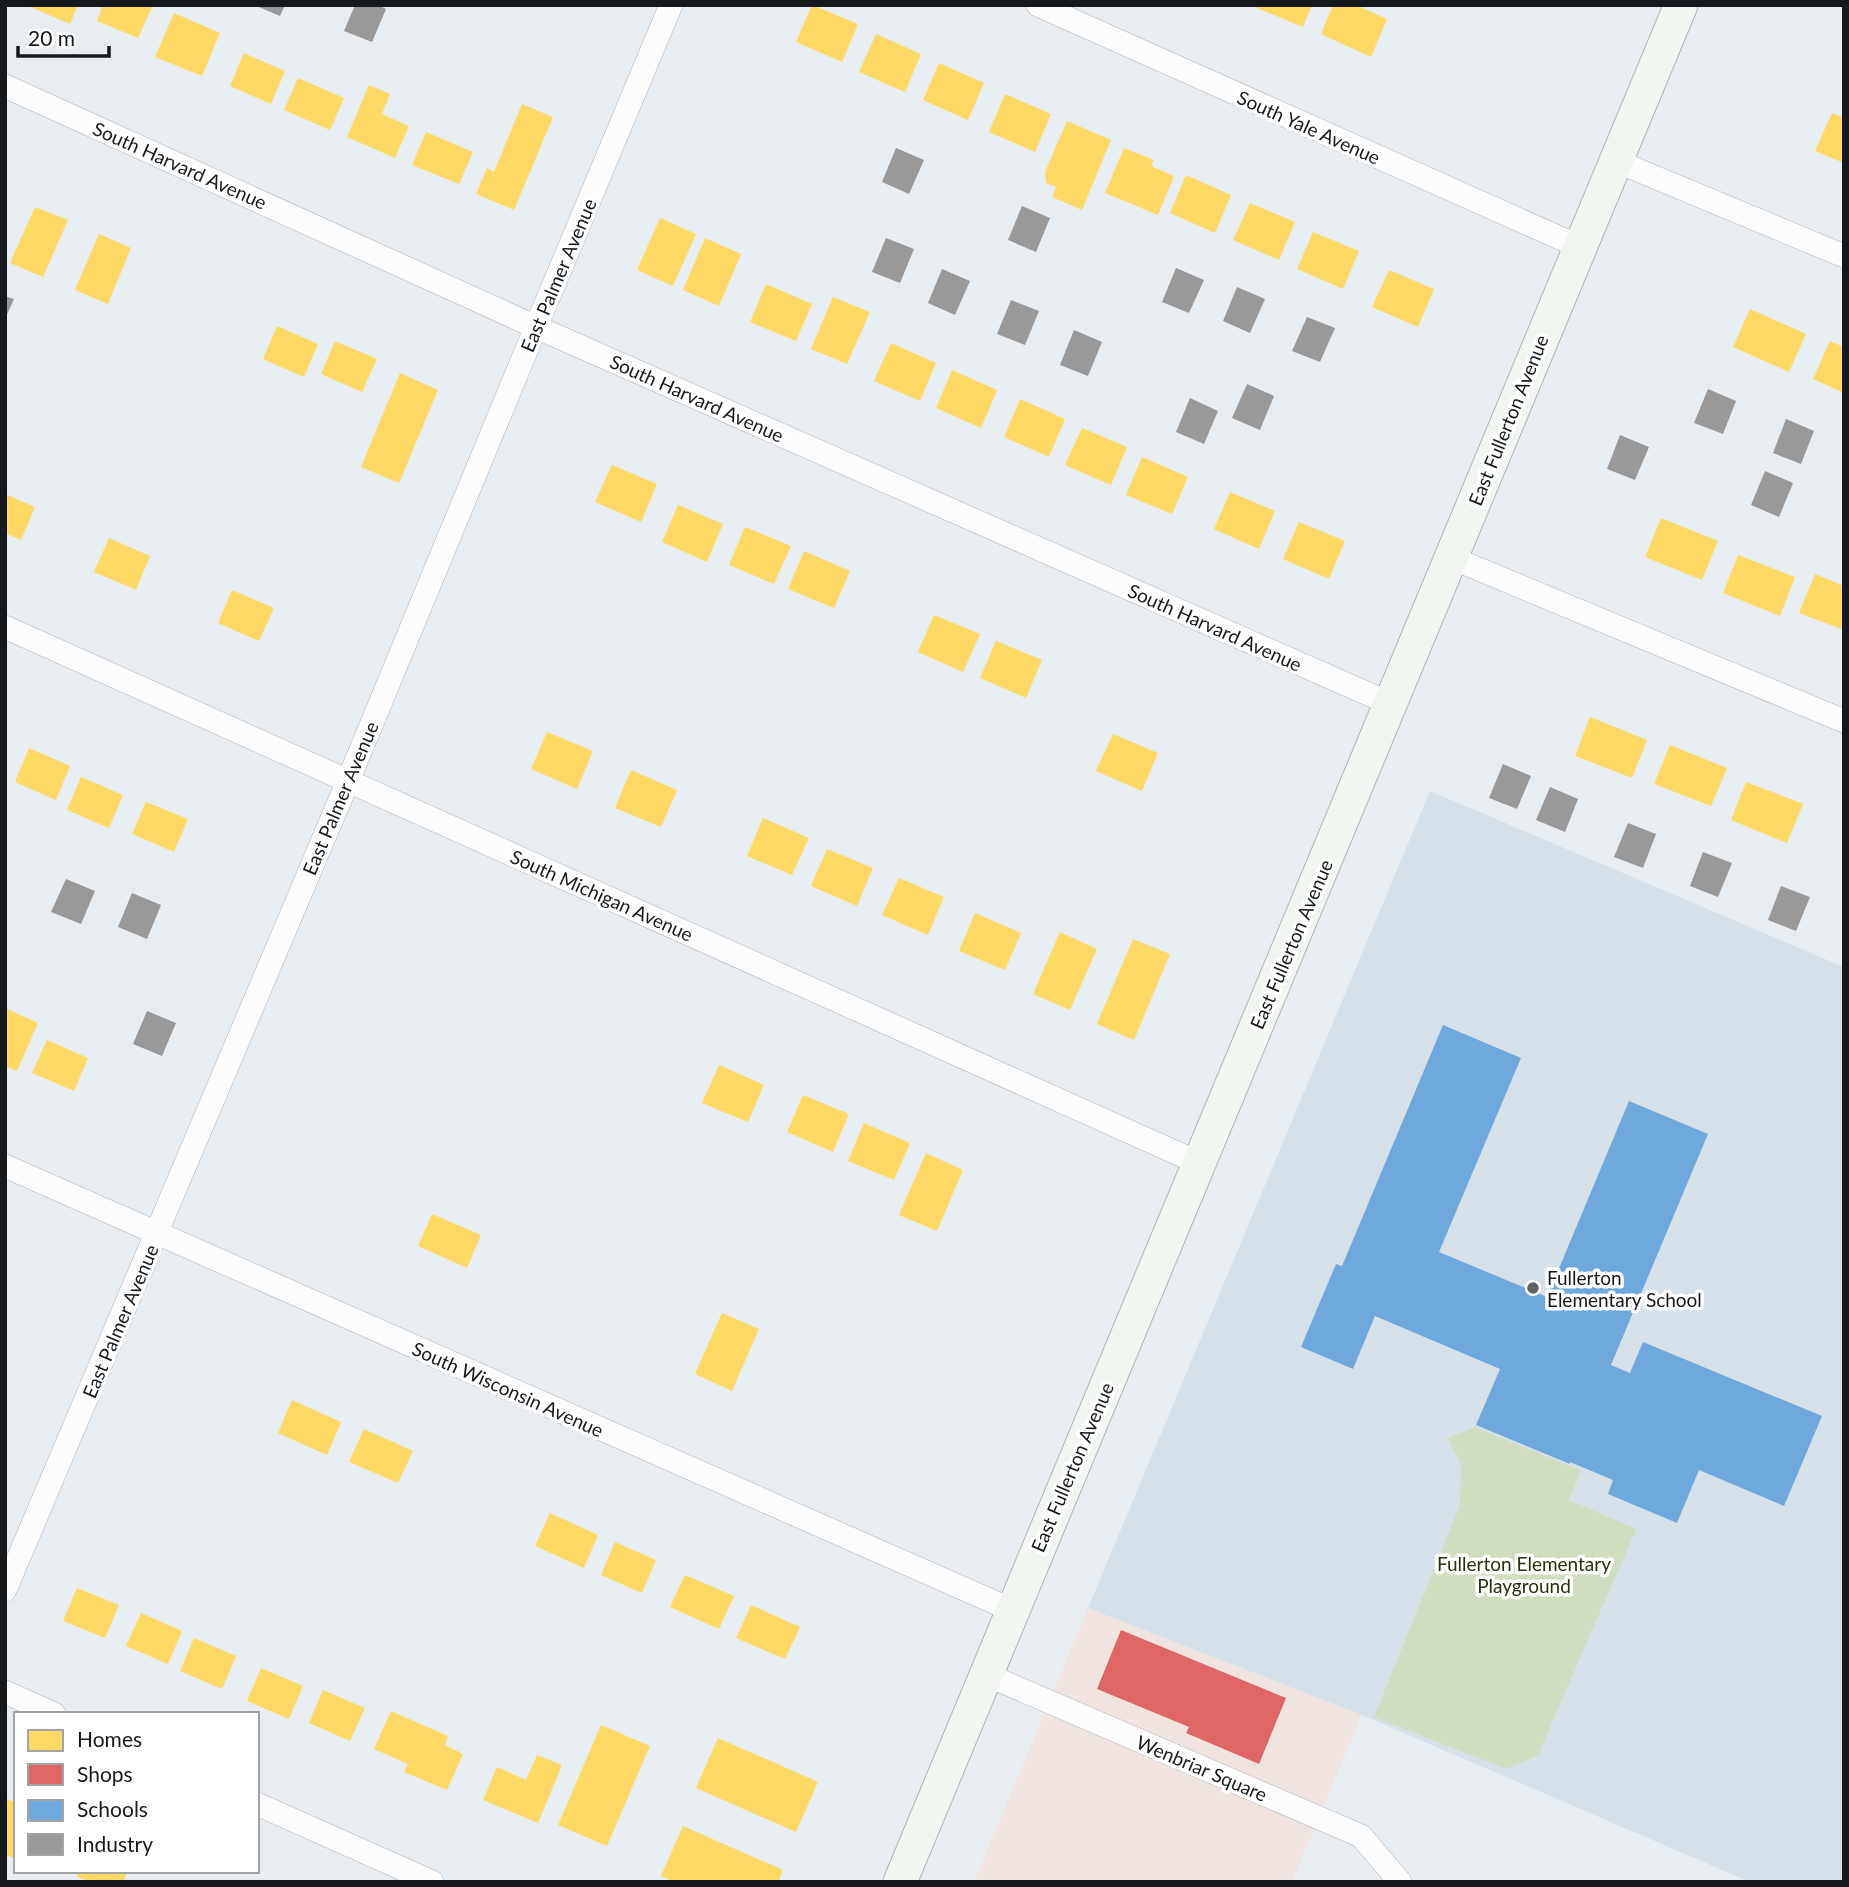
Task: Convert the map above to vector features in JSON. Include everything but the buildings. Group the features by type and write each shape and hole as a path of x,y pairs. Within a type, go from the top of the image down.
{"street":[{"name":"East Palmer Avenue","path":"5,1590 348,781 671,5"},
{"name":"South Yale Avenue","path":"1038,5 1580,247"},
{"name":"East Fullerton Avenue","path":"900,1882 1681,5"},
{"name":"South Harvard Avenue","path":"5,86 536,327 1391,704"},
{"path":"1616,162 1844,256"},
{"path":"1452,558 1844,721"},
{"name":"South Michigan Avenue","path":"5,627 1199,1163"},
{"name":"South Wisconsin Avenue","path":"5,1166 1012,1610"},
{"name":"Wenbriar Square","path":"987,1675 1361,1836 1400,1882"},
{"path":"5,1692 50,1712"},
{"path":"259,1805 432,1882"}],"shaded area":[{"name":"Fullerton Elementary School","path":"1430,791 1844,967 1844,1882 1750,1882 1362,1715 1088,1608"},
{"path":"1088,1608 1362,1715 1292,1882 974,1882"}],"green space":[{"name":"Fullerton Elementary Playground","path":"1475,1427 1581,1471 1569,1500 1636,1529 1538,1755 1507,1769 1374,1717 1460,1505 1461,1465 1448,1438"}],"place":[{"name":"Fullerton Elementary School","path":"1533,1288"}]}
